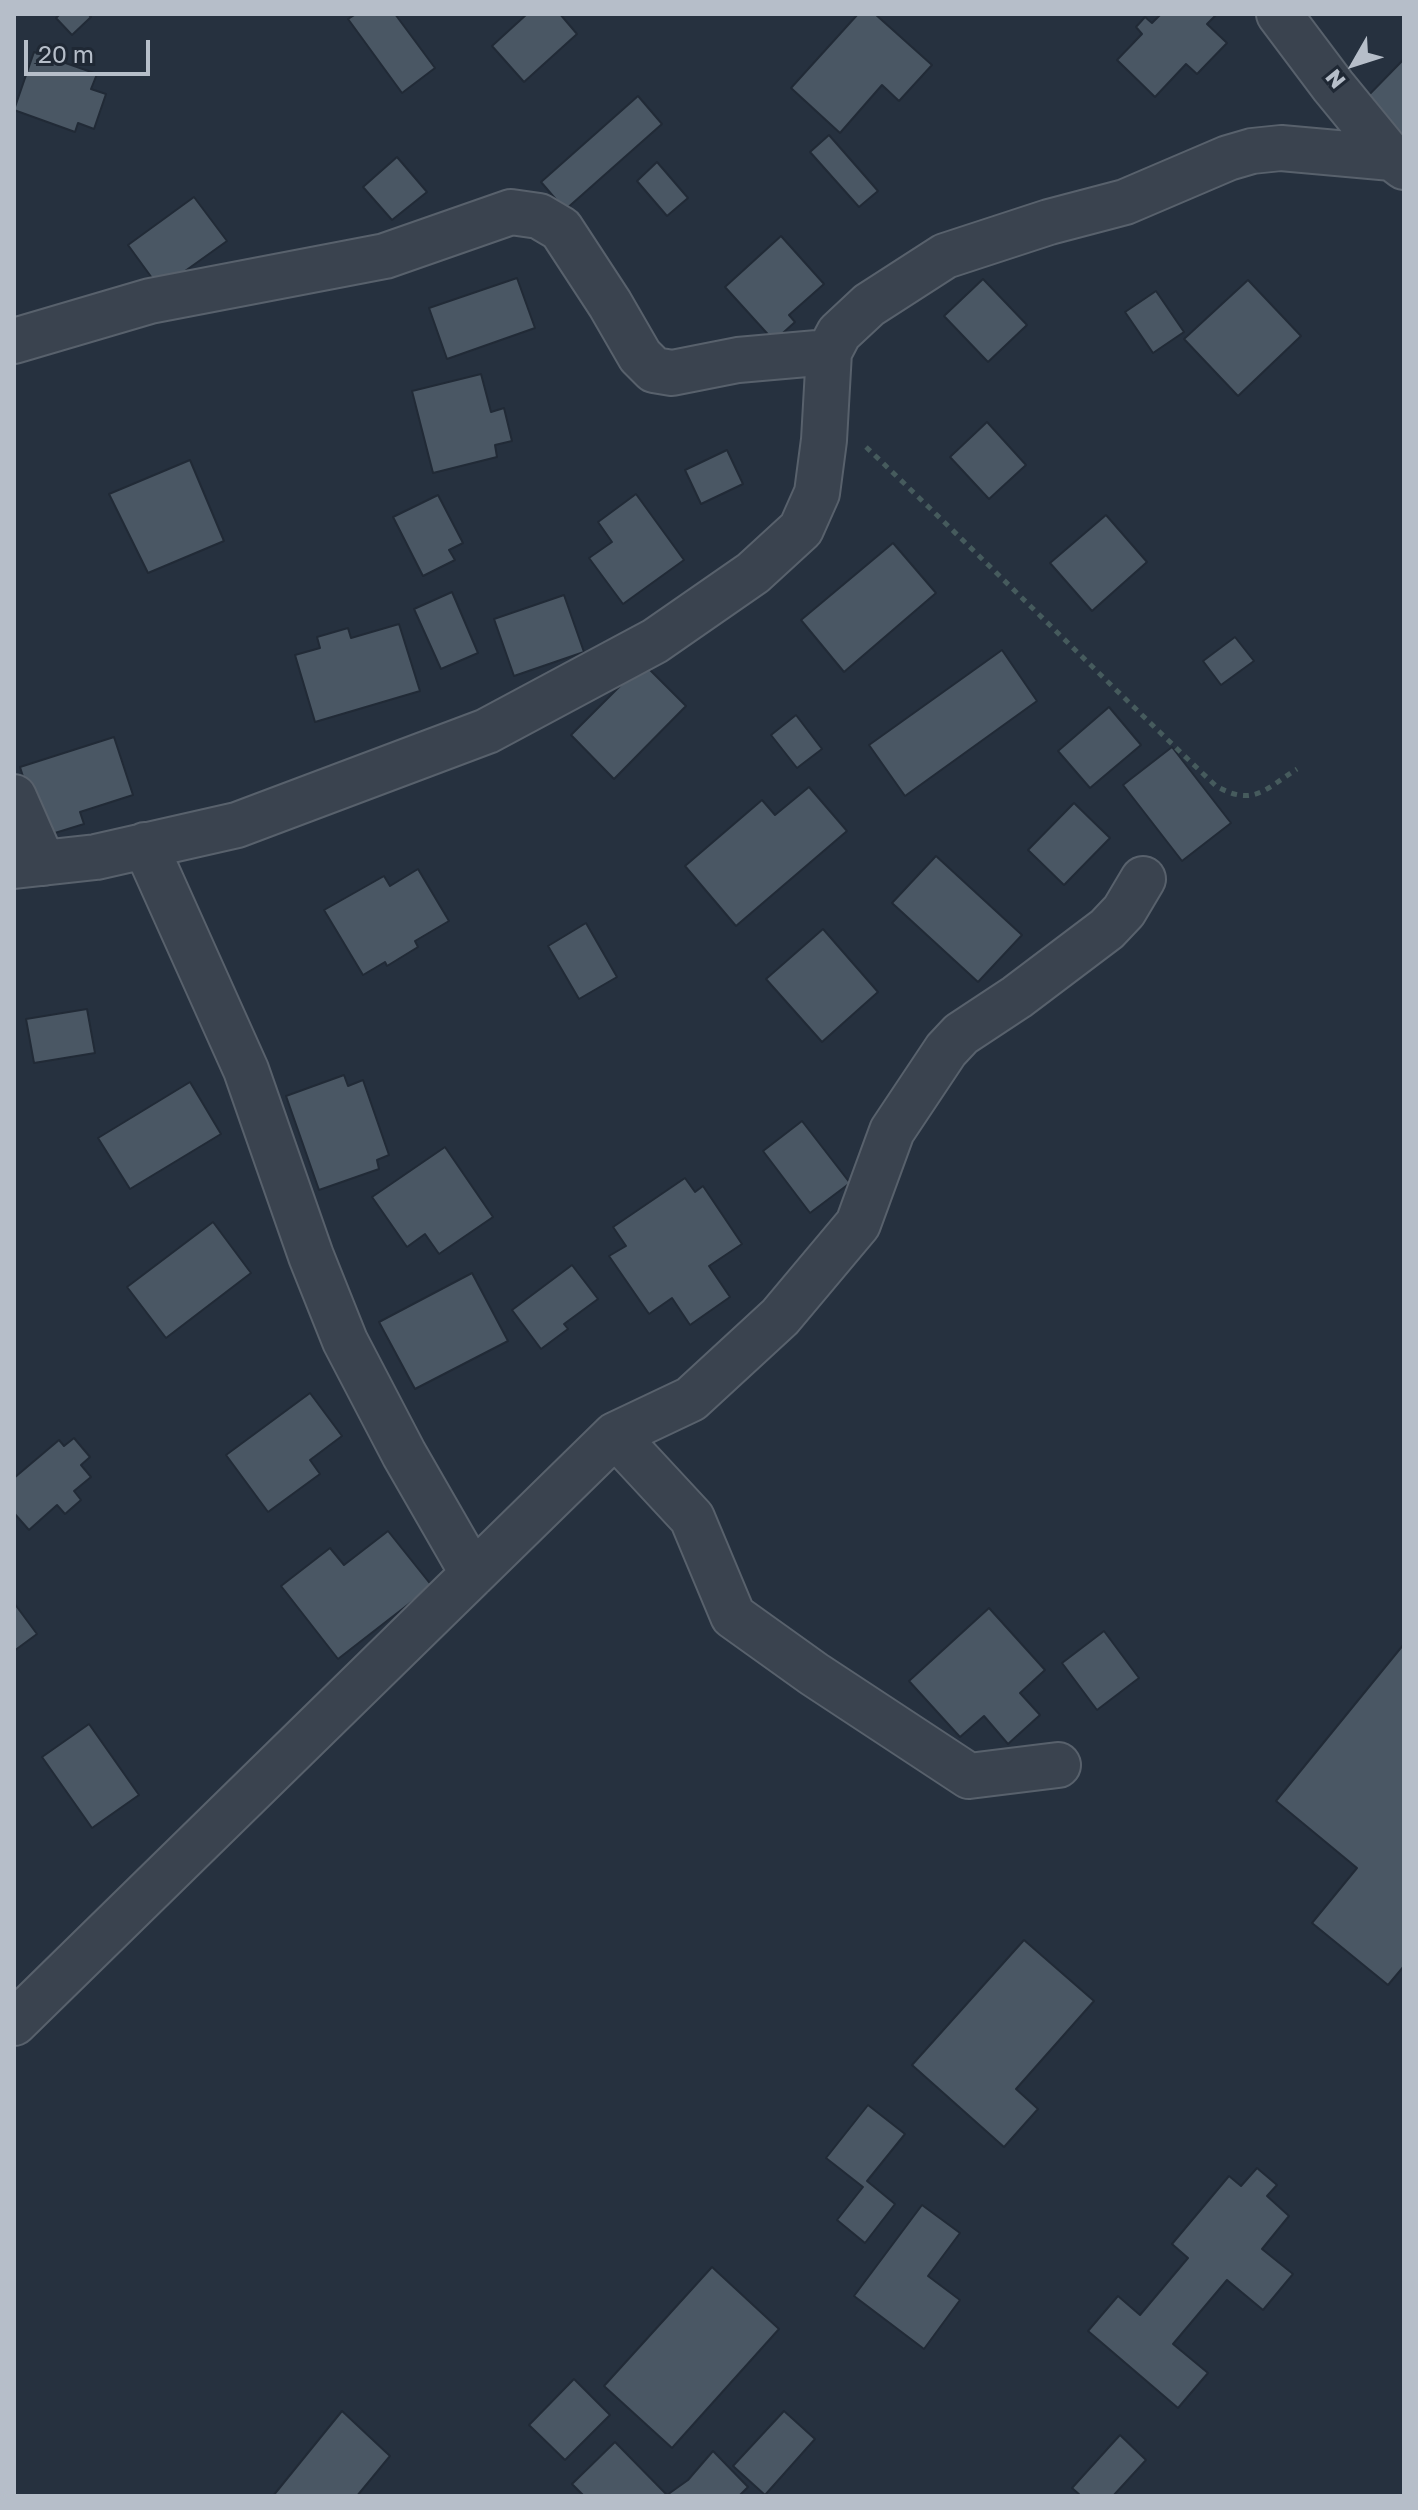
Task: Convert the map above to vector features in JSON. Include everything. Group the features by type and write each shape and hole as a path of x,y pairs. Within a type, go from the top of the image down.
{"street":[{"path":"1279,14 1333,86 1398,162"},
{"path":"14,797 28,864 96,857 237,825 487,731 655,641 753,573 801,529 817,493 824,440 829,352 839,333 869,305 945,256 1049,222 1125,202 1228,158 1252,151 1281,148 1398,162"},
{"path":"14,341 150,301 385,256 511,212 539,216 561,229 640,356 654,370 672,373 738,360 829,352"},
{"path":"145,845 246,1070 311,1256 345,1341 404,1454 473,1574"},
{"path":"14,2023 615,1435 691,1399 780,1317 858,1224 892,1131 946,1050 961,1034 1017,997 1107,929 1124,911 1143,879"},
{"path":"615,1435 692,1518 733,1616 814,1674 969,1776 1058,1765"}],"path":[{"path":"825,409 1022,595 1216,786 1236,797 1257,794 1297,769"}],"building":[{"path":"60,14 88,14 91,17 72,35 56,18"},
{"path":"356,14 395,14 435,68 402,93 348,19"},
{"path":"527,14 560,14 577,34 524,82 492,46"},
{"path":"858,14 875,14 932,65 899,101 882,85 840,133 791,88"},
{"path":"1161,14 1217,14 1207,24 1227,43 1197,74 1186,64 1155,97 1117,60 1142,34 1136,27 1145,17 1152,23"},
{"path":"34,52 97,74 91,89 106,94 94,129 78,123 75,132 14,110"},
{"path":"1404,59 1404,133 1398,139 1361,103"},
{"path":"638,96 662,124 565,210 541,182"},
{"path":"829,135 878,191 859,207 810,152"},
{"path":"397,157 427,192 392,220 363,187"},
{"path":"657,162 688,198 667,216 637,181"},
{"path":"194,197 227,241 160,289 128,245"},
{"path":"781,236 824,284 789,315 795,322 774,341 725,287"},
{"path":"517,278 535,328 447,359 429,308"},
{"path":"983,279 1027,325 988,362 944,316"},
{"path":"1248,280 1301,336 1238,396 1184,339"},
{"path":"1156,291 1184,332 1153,353 1125,312"},
{"path":"481,374 491,412 504,408 512,441 495,445 497,457 433,473 412,391"},
{"path":"987,422 1026,465 989,499 950,457"},
{"path":"727,450 743,484 701,504 685,470"},
{"path":"190,460 224,541 148,573 109,494"},
{"path":"636,494 684,560 623,604 589,558 612,542 598,522"},
{"path":"438,495 463,543 449,550 455,560 423,576 393,517"},
{"path":"1106,515 1147,562 1092,611 1050,563"},
{"path":"893,543 936,593 844,672 801,620"},
{"path":"452,592 478,653 441,669 414,609"},
{"path":"564,595 584,652 514,676 494,619"},
{"path":"399,624 420,691 315,722 295,655 320,648 317,637 348,628 351,638"},
{"path":"1235,637 1254,661 1221,685 1203,661"},
{"path":"1002,650 1037,701 905,796 869,745"},
{"path":"643,663 686,706 614,779 571,735"},
{"path":"1109,707 1141,745 1090,788 1058,751"},
{"path":"796,715 822,749 797,768 771,735"},
{"path":"114,737 133,795 80,812 84,824 42,837 20,767"},
{"path":"1172,747 1231,823 1182,861 1123,785"},
{"path":"809,787 847,831 736,926 685,866 762,800 775,815"},
{"path":"1074,803 1110,838 1064,885 1028,850"},
{"path":"936,856 1022,935 978,982 892,903"},
{"path":"418,869 449,921 415,941 418,947 387,966 385,962 363,975 324,910 384,876 390,886"},
{"path":"586,923 617,977 579,999 548,946"},
{"path":"823,929 878,992 822,1042 766,979"},
{"path":"87,1009 95,1053 34,1063 26,1019"},
{"path":"344,1075 348,1086 363,1080 389,1155 377,1160 379,1169 319,1190 286,1096"},
{"path":"190,1082 221,1134 130,1189 98,1138"},
{"path":"802,1121 850,1183 810,1213 763,1151"},
{"path":"445,1147 493,1217 439,1254 425,1234 407,1247 372,1197"},
{"path":"685,1178 695,1192 703,1186 742,1244 709,1266 730,1297 690,1325 672,1298 649,1314 609,1256 626,1246 613,1227"},
{"path":"213,1222 251,1273 166,1338 127,1287"},
{"path":"572,1265 598,1299 564,1324 568,1329 541,1349 512,1310"},
{"path":"472,1273 508,1341 415,1389 379,1322"},
{"path":"310,1393 342,1436 310,1460 320,1474 268,1512 226,1455"},
{"path":"74,1438 90,1457 81,1465 91,1477 74,1491 81,1500 65,1514 57,1505 29,1530 14,1513 14,1478 59,1440 64,1446"},
{"path":"388,1531 432,1586 338,1659 281,1586 330,1548 344,1565"},
{"path":"14,1603 37,1634 14,1651"},
{"path":"989,1608 1045,1670 1020,1693 1040,1715 1008,1744 984,1716 960,1737 909,1681"},
{"path":"1104,1631 1139,1678 1097,1710 1062,1663"},
{"path":"1404,1644 1404,1966 1388,1985 1312,1923 1357,1868 1276,1801"},
{"path":"89,1724 139,1795 92,1828 42,1757"},
{"path":"1024,1940 1094,2001 1016,2089 1038,2109 1004,2147 912,2065"},
{"path":"868,2105 905,2134 867,2181 895,2204 865,2243 837,2220 863,2187 826,2158"},
{"path":"1257,2168 1277,2185 1267,2196 1289,2216 1262,2249 1293,2274 1263,2310 1227,2280 1173,2344 1208,2373 1178,2408 1088,2331 1118,2296 1140,2315 1188,2258 1172,2244 1229,2176 1241,2186"},
{"path":"922,2205 960,2233 928,2276 960,2300 924,2349 854,2296"},
{"path":"712,2267 779,2329 672,2448 604,2386"},
{"path":"574,2379 610,2415 565,2460 529,2425"},
{"path":"342,2411 390,2456 357,2496 273,2496"},
{"path":"784,2411 815,2439 765,2495 733,2466"},
{"path":"1120,2435 1146,2460 1113,2496 1081,2496 1072,2488"},
{"path":"615,2442 667,2495 688,2480 713,2451 748,2487 739,2496 584,2496 572,2484"}]}
